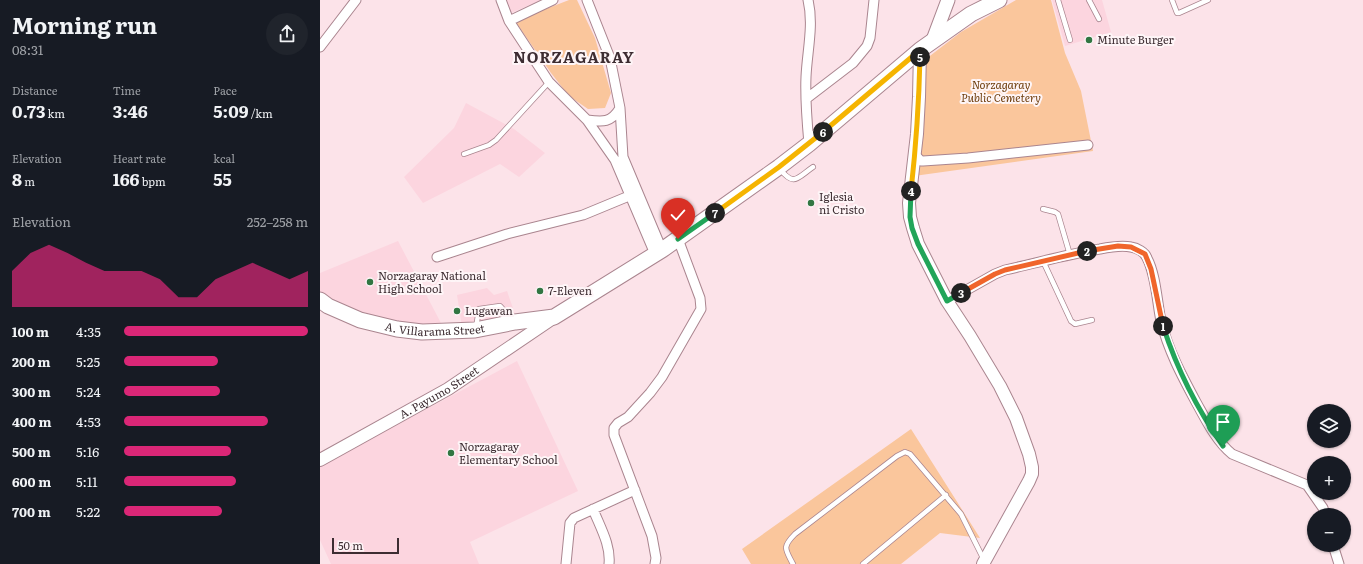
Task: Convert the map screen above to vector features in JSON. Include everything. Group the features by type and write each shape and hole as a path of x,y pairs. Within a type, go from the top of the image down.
{"main road":[{"path":"933,40 948,0"},
{"path":"554,317 678,239 809,144 933,40 971,14 999,0"},
{"name":"A. Villarama Street","path":"320,300 328,306 360,320 397,329 422,332 476,330 515,322 554,317"}],"street":[{"path":"320,47 356,0"},
{"path":"501,0 510,21 549,82 587,120 615,160 629,196 659,252"},
{"path":"510,21 553,0"},
{"path":"587,0 610,58 620,108 623,157 659,252"},
{"path":"808,0 810,18 806,99 809,144"},
{"path":"806,99 853,63 867,46 870,38 874,0"},
{"path":"920,50 919,98 915,155 909,203 910,217 918,244 947,301 1000,386 1016,418 1032,467 1032,474 1029,481 984,562"},
{"path":"587,120 603,122 613,118 620,108"},
{"path":"915,155 923,161 968,158 1088,144"},
{"path":"437,256 507,234 583,215 629,196"},
{"path":"656,564 652,536 614,435 614,428 618,423 628,417 650,393 662,377 700,309 700,298 678,239"},
{"path":"947,301 1005,270 1118,246 1131,247 1145,254 1151,269 1168,343 1178,369 1208,425 1223,446 1232,454 1306,485 1323,508"},
{"name":"A. Payumo Street","path":"320,460 448,389 554,317"},
{"path":"566,564 570,524 574,518 635,490"},
{"path":"593,509 606,542 609,553 609,564"},
{"path":"1336,552 1339,564"}],"lane":[{"path":"1058,0 1070,40"},
{"path":"1089,0 1099,18"},
{"path":"1172,0 1177,13 1208,0"},
{"path":"464,154 489,145 496,140 549,82"},
{"path":"779,167 787,178 792,180 813,167"},
{"path":"1043,209 1058,214 1070,255"},
{"path":"1043,261 1071,321 1075,324 1092,320"},
{"path":"793,564 786,550 786,543 795,534 897,456 905,452 910,454 961,514 984,562"},
{"path":"863,564 946,495"}],"shaded area":[{"path":"505,0 541,0 511,13"},
{"path":"1052,0 1102,0 1111,32 1065,46"},
{"path":"466,103 514,129 545,153 519,177 500,164 423,203 404,177 454,128"},
{"name":"Norzagaray National High School","path":"398,241 442,325 413,330 358,316 320,292 320,273"},
{"path":"487,288 494,295 507,291 516,317 462,327 457,295"},
{"name":"Norzagaray Elementary School","path":"517,361 578,491 470,542 479,564 331,564 320,540 320,464 365,442"}],"green space":[{"path":"569,0 577,0 595,38 611,93 605,108 588,109 569,96 515,21"},
{"name":"Norzagaray Public Cemetery","path":"1016,0 1051,0 1065,53 1081,91 1093,151 914,176 922,62 961,32"},
{"path":"911,429 980,538 940,533 901,564 751,564 742,549"}],"place":[{"name":"Minute Burger","path":"1089,40"},
{"name":"Iglesia ni Cristo","path":"811,203"},
{"name":"Norzagaray National High School","path":"370,282"},
{"name":"7-Eleven","path":"540,291"},
{"name":"Lugawan","path":"457,311"},
{"name":"Norzagaray Elementary School","path":"451,453"}],"district":[{"name":"NORZAGARAY","path":"574,58"}],"route":[{"path":"678,239 809,144 920,50 919,98 916,145 909,203 910,217 912,228 918,244 947,301 1005,270 1082,252 1118,246 1131,247 1140,250 1148,259 1162,322 1178,369 1208,425 1223,446"}]}
